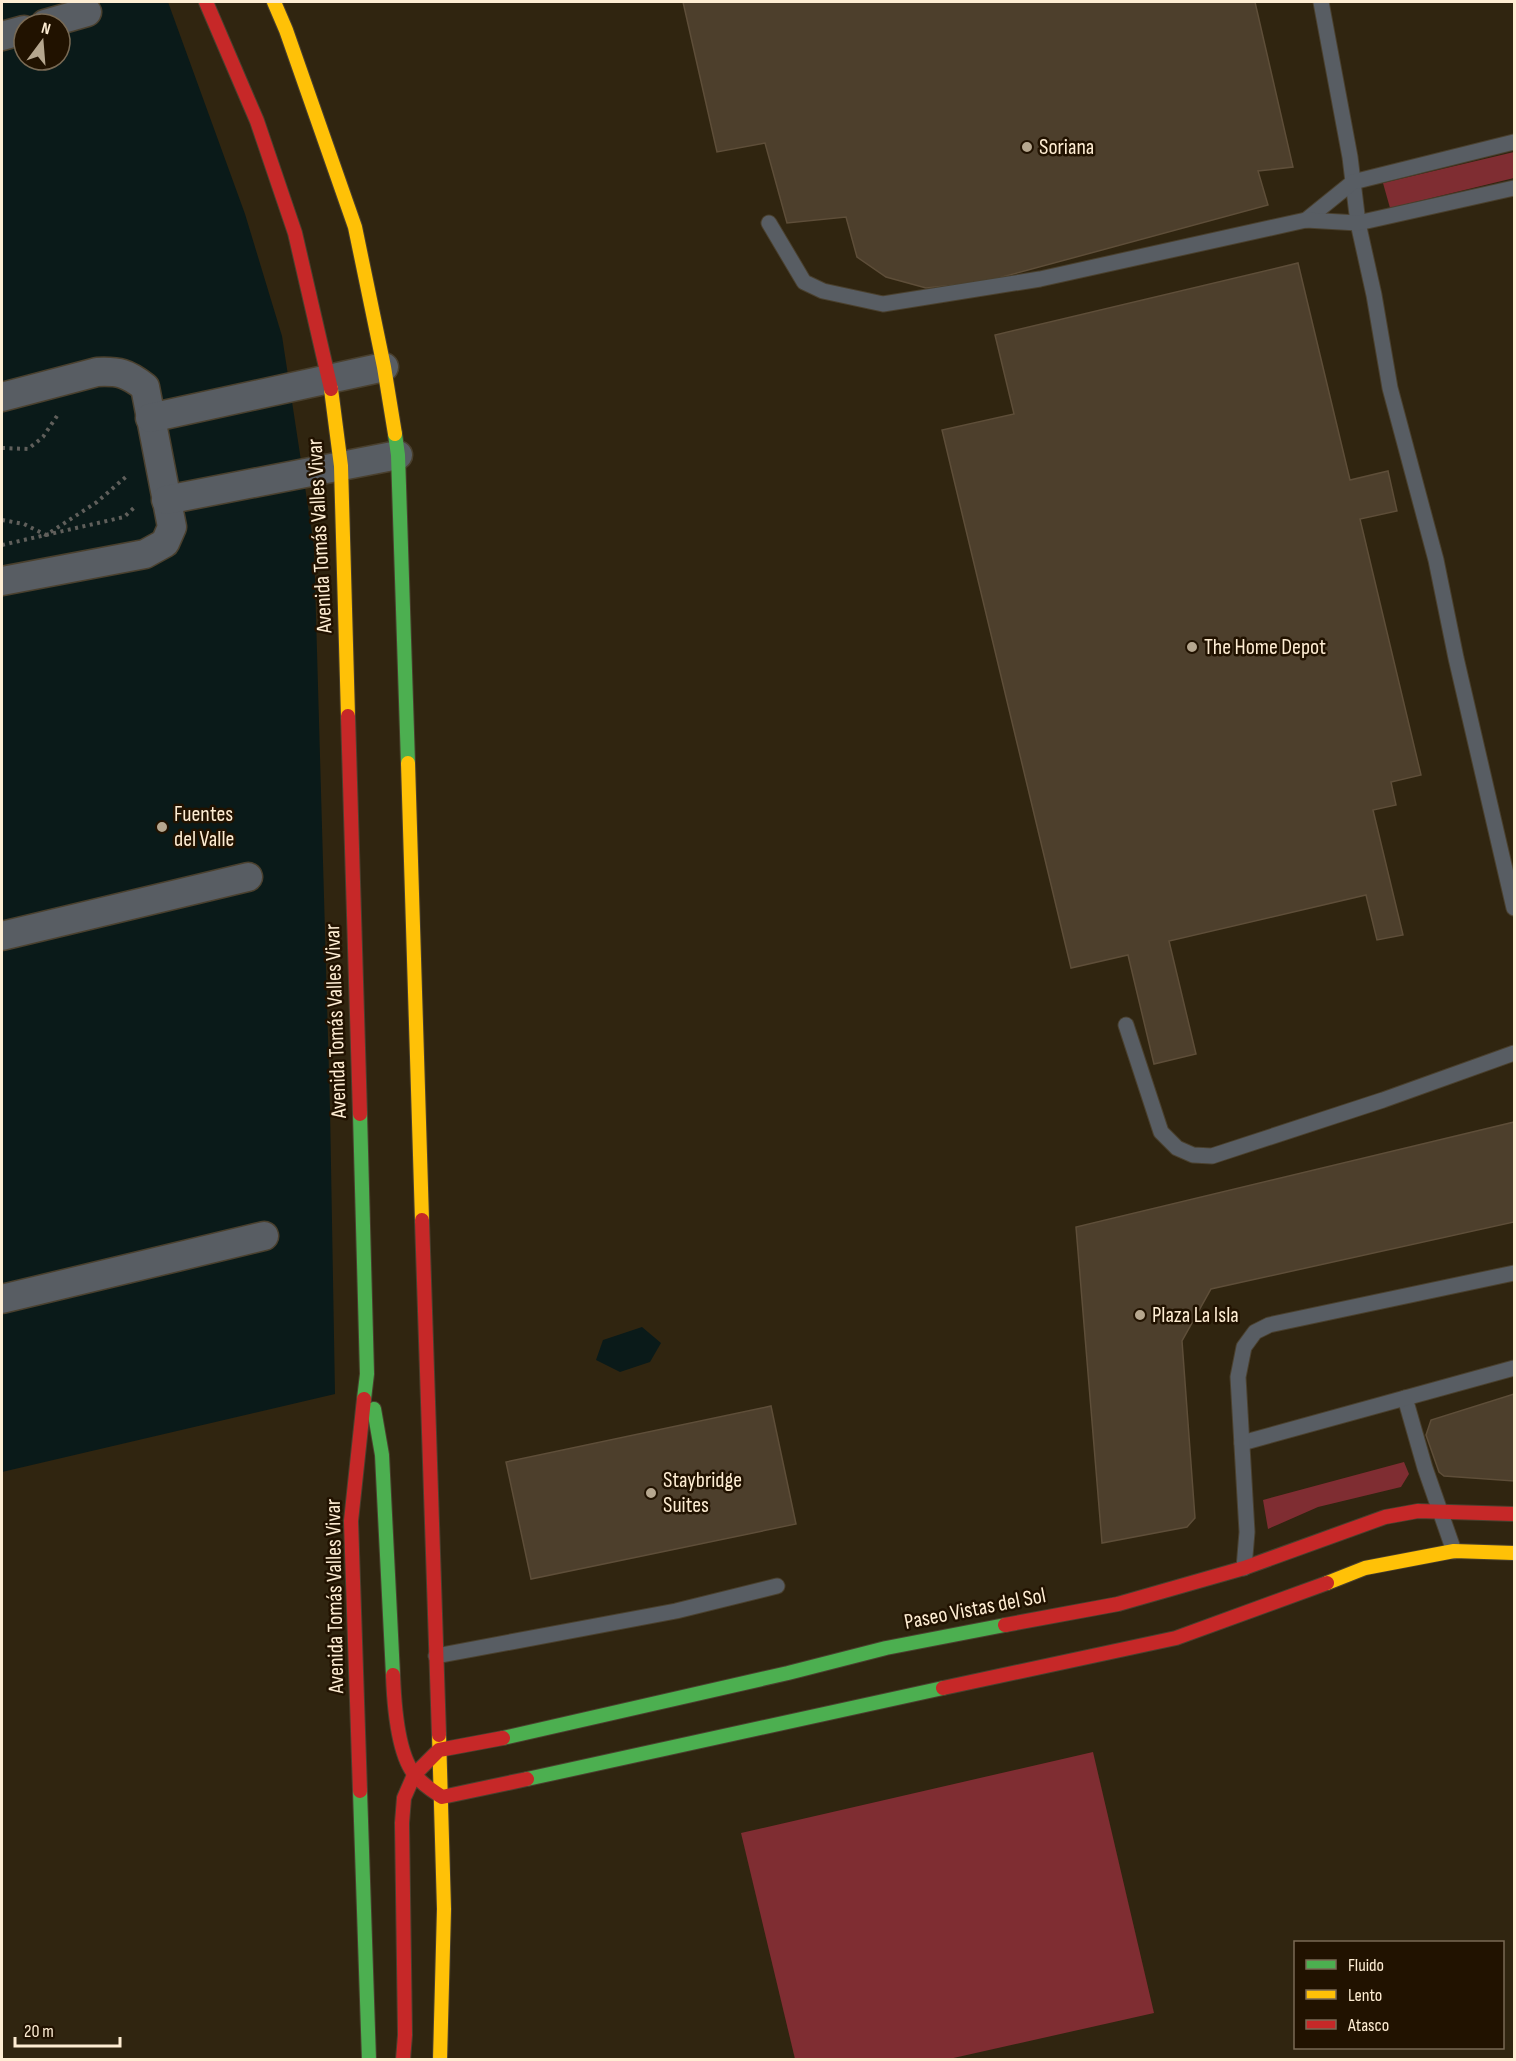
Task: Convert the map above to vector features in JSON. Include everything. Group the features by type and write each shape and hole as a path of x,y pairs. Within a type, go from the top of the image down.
{"street":[{"name":"Avenida Tomás Valles Vivar","path":"206,2 256,121 295,233 336,418 341,466 367,1374 351,1521 369,2060"},
{"path":"274,2 286,30 355,227 384,367 398,455 435,1656 442,1797 443,2011 440,2060"},
{"path":"72,16 87,12"},
{"path":"150,418 384,367"},
{"path":"2,397 97,372 130,375 145,387 172,527 165,543 145,554 2,581"},
{"path":"166,500 398,455"},
{"path":"2,936 248,877"},
{"path":"2,1299 264,1236"},
{"path":"367,1374 382,1455 394,1695 403,1755 414,1775 442,1797 899,1693 1176,1638 1365,1568 1454,1551 1515,1553"},
{"name":"Paseo Vistas del Sol","path":"439,1750 487,1742 1118,1604 1244,1568 1385,1517 1418,1511 1515,1514"},
{"path":"403,2060 405,2035 402,1823 404,1798 414,1775 439,1750"}],"lane":[{"path":"1321,2 1353,182 1358,223 1374,296 1390,388 1436,560 1456,658 1515,908"},
{"path":"1306,220 1353,182 1515,142"},
{"path":"769,223 804,282 823,291 883,304 1040,279 1306,220 1358,223 1515,188"},
{"path":"1126,1025 1161,1132 1177,1148 1193,1155 1212,1156 1383,1100 1515,1053"},
{"path":"1244,1568 1247,1532 1238,1377 1244,1347 1255,1332 1269,1325 1515,1273"},
{"path":"1242,1443 1515,1368"},
{"path":"1405,1398 1439,1511 1454,1551"},
{"path":"435,1656 676,1611 777,1586"}],"path":[{"path":"2,448 28,449 43,437 59,412 48,416"},
{"path":"46,535 97,502 124,481 130,473"},
{"path":"2,545 124,517 138,504"},
{"path":"2,520 24,524 46,535"}],"shaded area":[{"name":"Fuentes del Valle","path":"2,2 168,2 245,214 282,336 314,546 330,1108 335,1394 2,1472"},
{"path":"1514,152 1514,178 1390,208 1383,183"},
{"path":"642,1327 661,1343 650,1362 620,1372 596,1360 603,1340"},
{"path":"1404,1462 1409,1474 1401,1487 1318,1507 1268,1529 1263,1500"},
{"path":"1093,1752 1154,2013 949,2059 795,2059 741,1833"}],"building":[{"name":"Soriana","path":"683,2 1255,2 1293,167 1258,171 1268,205 984,282 926,288 886,277 857,257 846,217 787,223 765,143 717,152"},
{"name":"The Home Depot","path":"1298,263 1350,480 1388,471 1397,511 1360,519 1421,775 1391,782 1396,805 1373,810 1403,935 1377,940 1366,895 1169,941 1196,1054 1154,1064 1128,955 1071,968 942,430 1014,414 995,335"},
{"name":"Plaza La Isla","path":"1514,1122 1514,1222 1211,1289 1182,1341 1195,1518 1187,1527 1102,1543 1076,1227"},
{"path":"1514,1394 1514,1481 1444,1476 1439,1472 1426,1435 1431,1420"},
{"name":"Staybridge Suites","path":"771,1406 796,1524 531,1579 506,1462"}],"traffic: fast":[{"path":"395,434 398,455 408,763"},
{"path":"360,1114 367,1374 364,1399"},
{"path":"374,1409 382,1455 393,1675"},
{"path":"503,1738 788,1673 886,1648 1005,1625"},
{"path":"527,1779 943,1688"},
{"path":"360,1791 369,2060"}],"traffic: slow":[{"path":"274,2 286,30 355,227 384,367 395,434"},
{"path":"331,389 341,466 348,716"},
{"path":"408,763 422,1220"},
{"path":"1327,1583 1365,1568 1454,1551 1514,1553"},
{"path":"439,1735 444,1909 440,2060"}],"traffic: jam":[{"path":"206,2 257,121 295,233 331,389"},
{"path":"348,716 360,1114"},
{"path":"422,1220 439,1735"},
{"path":"360,1791 351,1521 364,1399"},
{"path":"1005,1625 1118,1604 1244,1568 1385,1517 1418,1511 1514,1514"},
{"path":"943,1688 1176,1638 1327,1583"},
{"path":"393,1675 398,1728 405,1756 416,1776 428,1788 442,1797 527,1779"},
{"path":"403,2060 405,2035 402,1823 404,1798 414,1775 439,1750 503,1738"}],"place":[{"name":"Soriana","path":"1027,147"},
{"name":"The Home Depot","path":"1192,647"},
{"name":"Fuentes del Valle","path":"162,827"},
{"name":"Plaza La Isla","path":"1140,1315"},
{"name":"Staybridge Suites","path":"651,1493"}]}
